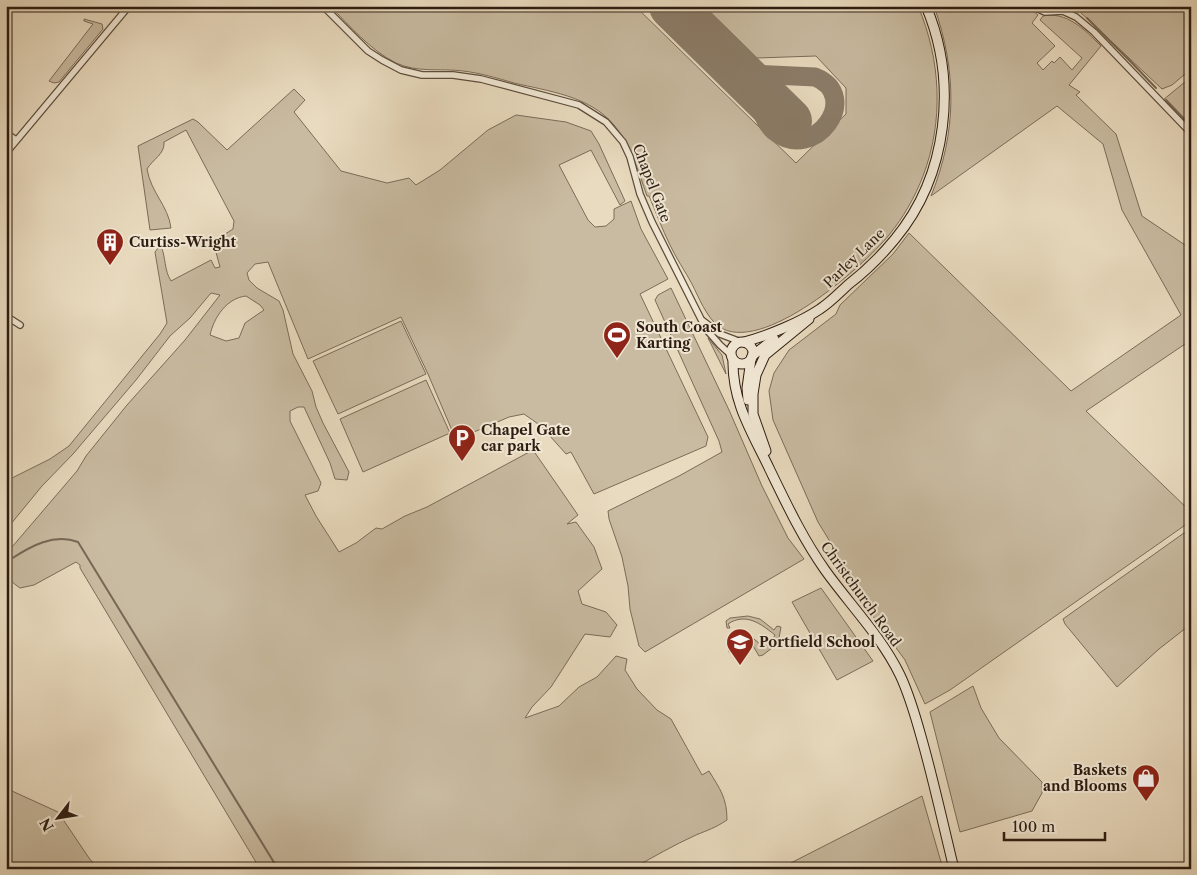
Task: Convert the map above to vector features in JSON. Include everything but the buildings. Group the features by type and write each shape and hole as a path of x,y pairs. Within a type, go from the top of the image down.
{"main road":[{"name":"Parley Lane","path":"743,342 765,335 820,309 864,272 896,238 921,199 931,175 940,144 943,125 944,84 937,38 926,6"},
{"path":"770,469 753,414 753,394 756,375 765,355 820,309"},
{"name":"Parley Lane","path":"752,358 803,318"},
{"path":"743,342 752,349 752,358 746,364 742,364 732,357 733,347 743,342"},
{"name":"Christchurch Road","path":"732,357 733,375 742,414 790,511 824,570 881,642 900,674 915,712 954,869"},
{"name":"Christchurch Road","path":"752,358 747,388 748,410 763,455"}],"street":[{"path":"6,152 126,9 115,6"},
{"name":"Chapel Gate","path":"323,6 368,51 401,70 422,75 454,75 481,79 579,105 597,115 614,130 622,142 630,157 640,194 652,222 710,335 732,357"},
{"path":"1032,6 1045,12 1063,11 1076,17 1094,32 1191,133"},
{"path":"6,133 16,140"},
{"path":"6,316 20,325"},
{"name":"Chapel Gate","path":"702,319 720,334 743,342"}],"shaded area":[{"path":"330,6 635,6 796,163 846,114 846,88 816,56 757,58 704,6 918,6 931,48 937,91 937,112 930,155 920,184 904,214 889,235 857,267 810,304 784,319 759,329 737,332 718,326 706,312 667,239 625,141 604,115 581,101 554,92 476,73 412,68 396,63 369,45"},
{"path":"934,6 1027,6 1038,15 1032,23 1055,46 1037,63 1043,70 1052,61 1054,63 1060,57 1072,70 1082,58 1040,20 1043,16 1052,15 1068,19 1082,28 1101,46 1069,85 1080,92 1076,95 1116,134 1142,216 1191,249 1191,340 1086,411 1191,512 1191,521 950,690 925,704 905,660 839,570 837,553 818,522 773,420 769,391 774,373 789,350 836,314 840,305 893,254 909,233 1071,391 1181,315 1122,210 1103,144 1057,106 931,196 946,148 951,101 947,54"},
{"path":"1076,6 1191,6 1191,69 1172,85 1162,89 1080,12"},
{"path":"84,19 102,24 103,29 59,82 49,81 93,24 84,21"},
{"path":"1191,77 1191,130 1163,100"},
{"path":"294,89 305,100 294,112 341,171 387,183 409,178 416,185 440,170 488,130 516,115 566,122 591,131 599,144 625,201 620,205 591,150 559,165 588,220 595,227 606,226 614,219 614,209 631,201 641,229 668,279 640,294 708,437 706,446 594,494 571,452 566,454 541,426 524,414 509,417 460,438 454,435 401,317 308,359 268,262 255,264 247,273 249,280 257,288 279,301 283,310 293,354 312,391 323,423 349,472 347,480 335,479 330,463 304,407 298,407 290,411 290,421 321,483 318,491 305,495 339,552 356,543 376,528 382,529 405,516 427,507 533,450 578,515 567,524 576,522 594,547 602,569 578,591 582,604 606,612 617,625 610,637 585,634 551,687 532,707 525,718 559,706 579,687 597,677 616,656 627,659 625,670 637,689 657,710 671,719 702,775 709,771 720,789 727,812 727,820 632,869 260,869 80,568 80,565 76,562 34,585 20,588 8,577 6,554 77,471 86,456 127,405 185,340 220,295 211,293 190,318 170,336 136,380 73,454 42,486 6,530 6,481 50,459 69,446 167,323 155,252 159,247 161,246 167,273 171,281 211,260 215,268 220,267 214,245 219,238 233,229 234,221 186,130 164,142 163,150 147,169 152,185 167,212 171,228 150,230 138,146 193,119 227,150","holes":["246,296 264,310 245,323 239,338 226,341 210,335 218,315 233,300"]},
{"path":"671,288 729,410 762,486 788,538 804,559 645,652 639,646 630,609 628,586 622,557 608,511 679,476 722,452 719,441 655,300 658,295"},
{"path":"401,321 426,374 338,414 313,361"},
{"path":"708,338 722,355 726,374"},
{"path":"426,380 450,433 363,472 340,419"},
{"path":"1191,528 1191,624 1159,649 1117,687 1065,624 1063,619"},
{"path":"821,588 873,661 837,680 792,602"},
{"path":"748,616 760,619 774,630 777,626 781,627 779,638 773,639 775,635 770,631 747,619 741,619 728,624 730,628 727,628 726,621 730,618"},
{"path":"741,635 750,636 764,647 770,643 772,648 759,656 749,639 742,639 737,640 733,644 732,651 729,652 732,641"},
{"path":"973,686 981,708 999,738 1042,782 1042,793 1032,811 960,832 930,712"},
{"path":"6,786 12,791 58,812 98,869 6,869"},
{"path":"922,796 943,869 779,869"}],"waterway":[{"path":"1087,18 1156,88"},
{"path":"1166,100 1191,126"},
{"path":"9,559 43,542 60,539 78,542 278,869"}],"taxiway":[{"path":"735,68 749,74 815,77 829,86 834,98 834,111 828,123 817,133 804,139 789,139 770,127 742,74"}],"runway":[{"path":"672,6 789,121"}],"place":[{"name":"Curtiss-Wright","path":"110,266"},
{"name":"South Coast Karting","path":"617,359"},
{"name":"Chapel Gate car park","path":"462,462"},
{"name":"Portfield School","path":"740,666"},
{"name":"Baskets and Blooms","path":"1146,802"}]}
